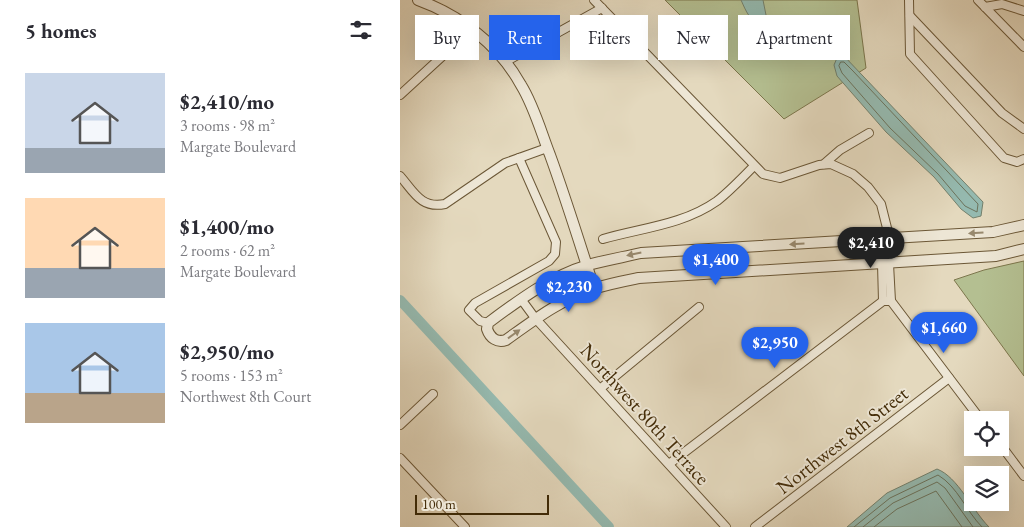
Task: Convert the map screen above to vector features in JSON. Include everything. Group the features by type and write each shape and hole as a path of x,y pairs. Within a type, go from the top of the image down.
{"street":[{"path":"418,0 448,15"},
{"path":"594,0 763,174 775,179 788,177 824,164 840,150 869,133"},
{"path":"909,0 910,54 1004,158 1017,162 1024,159"},
{"path":"978,0 1024,47"},
{"path":"985,7 1001,2 1024,11"},
{"path":"505,62 602,8"},
{"path":"910,16 1002,113 1024,129"},
{"path":"479,34 505,62 522,85 567,200 594,288"},
{"path":"400,95 438,60"},
{"path":"400,176 425,204 434,206 444,204 505,163 547,148"},
{"path":"488,323 480,321 469,310 475,303 548,261 555,254 556,242 519,158"},
{"path":"824,164 842,168 853,174 876,196 884,210 888,232 886,263 887,301 974,411"},
{"path":"603,239 660,226 702,210 718,200 754,166"},
{"path":"488,323 521,299 552,281 587,265 641,252 888,240 993,232 1024,225"},
{"path":"488,323 490,334 501,341 535,318 594,288 639,278 996,256 1024,249"},
{"name":"Northwest 80th Terrace","path":"521,299 535,318 726,527"},
{"path":"669,464 887,301"},
{"path":"600,388 699,307"},
{"name":"Northwest 8th Street","path":"755,527 949,378"},
{"path":"400,425 433,394"},
{"path":"1009,456 1024,476"},
{"path":"400,458 465,527"}],"green space":[{"path":"665,0 857,0 866,68 784,119 725,60 728,60 728,15 680,15"},
{"path":"1024,261 1024,376 954,280 984,270"}],"water":[{"path":"741,0 763,0 766,15 748,15"},
{"path":"836,60 848,60 983,202 981,216 973,218 961,209 934,177 886,132 837,76 834,65"},
{"path":"937,469 952,479 964,494 964,511 976,511 989,527 847,527 887,493"}],"waterway":[{"path":"400,300 609,527"}]}
